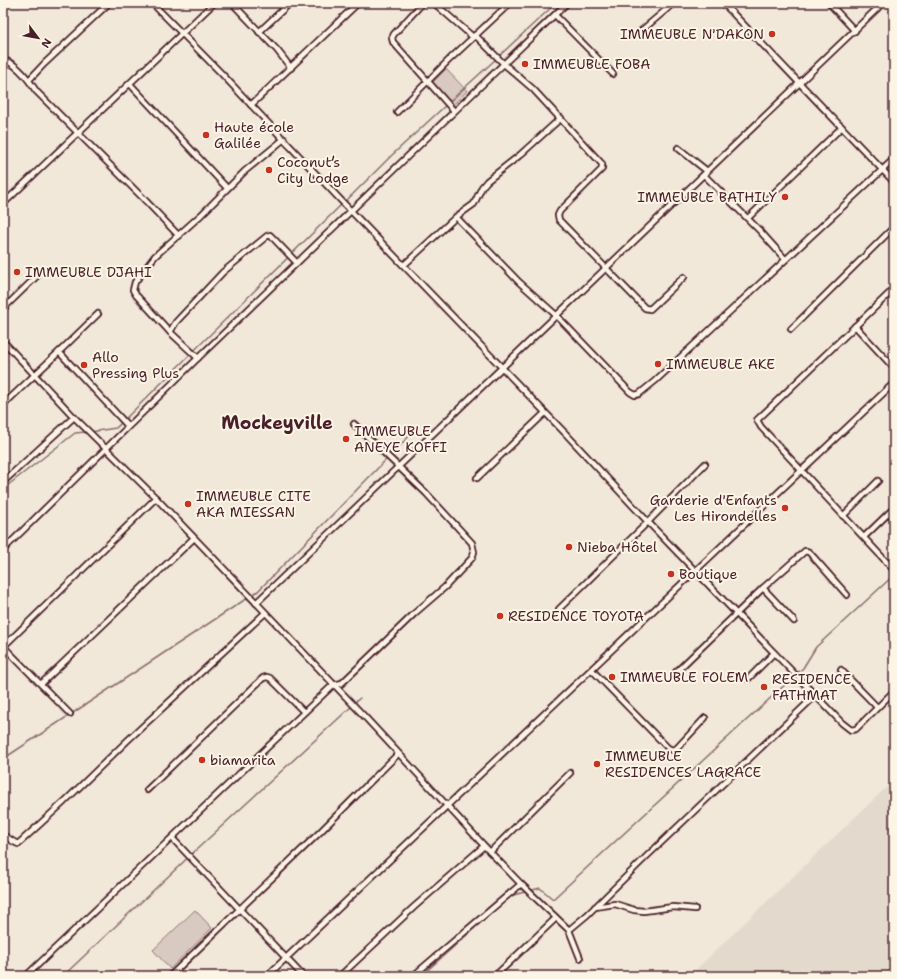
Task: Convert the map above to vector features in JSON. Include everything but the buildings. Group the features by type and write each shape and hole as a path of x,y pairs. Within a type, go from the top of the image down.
{"street":[{"path":"29,80 109,3"},
{"path":"152,3 221,73 648,522 842,723 851,730 856,729 894,691"},
{"path":"3,204 214,3"},
{"path":"232,3 277,50 291,68"},
{"path":"259,32 290,3"},
{"path":"251,105 357,3"},
{"path":"420,3 394,34 392,38 393,42 454,111"},
{"path":"434,3 474,36 533,89 602,164 603,166 560,211 558,215 559,220 645,308 650,309 684,277"},
{"path":"397,112 474,36 510,3"},
{"path":"3,550 198,358 567,3"},
{"path":"641,32 674,3"},
{"path":"724,3 894,182"},
{"path":"829,3 855,31"},
{"path":"256,603 883,3"},
{"path":"554,15 613,74"},
{"path":"3,60 7,61 21,72 29,80 36,91 179,236"},
{"path":"130,84 227,188"},
{"path":"404,265 456,217 474,204 482,187 487,181 520,155 561,118"},
{"path":"748,218 842,127"},
{"path":"198,358 170,332 136,295 133,290 133,286 155,256 201,215 244,171 284,139"},
{"path":"678,148 705,173 785,259"},
{"path":"456,217 519,282 556,316 630,392 636,396 655,381 894,159"},
{"path":"791,329 894,227"},
{"path":"170,332 176,322 223,272 267,236 274,239 296,263"},
{"path":"3,309 38,275"},
{"path":"894,289 757,420 761,427 894,570"},
{"path":"3,405 98,314"},
{"path":"855,326 894,368"},
{"path":"3,341 74,417 156,498 484,846 521,884 570,930 580,958"},
{"path":"59,352 128,426"},
{"path":"267,976 894,383"},
{"path":"477,478 545,413"},
{"path":"3,482 74,417"},
{"path":"26,976 333,685 342,683 445,587 472,558 474,552 472,543 426,493 354,424"},
{"path":"559,609 705,464"},
{"path":"843,516 878,481"},
{"path":"70,714 3,646 156,498"},
{"path":"864,537 894,508"},
{"path":"41,684 194,538"},
{"path":"675,673 763,588 805,551 808,552 847,595"},
{"path":"763,588 794,621"},
{"path":"3,835 18,844 265,613"},
{"path":"748,679 774,653"},
{"path":"592,670 668,748 673,750 677,748 705,718"},
{"path":"841,670 878,708"},
{"path":"147,790 263,678 270,678 304,712"},
{"path":"570,930 596,907 646,856 815,696"},
{"path":"170,976 240,910 398,754"},
{"path":"490,852 570,773"},
{"path":"172,838 303,976"},
{"path":"340,976 414,906 484,846"},
{"path":"413,976 521,884"},
{"path":"596,907 616,904 634,910 644,911 673,907 695,909"},
{"path":"495,976 556,918"}],"shaded area":[{"path":"446,69 467,91 453,105 432,83"},
{"path":"894,780 894,976 689,976"},
{"path":"195,910 212,928 170,969 153,950"}],"waterway":[{"path":"499,56 556,3"},
{"path":"449,102 496,59"},
{"path":"345,202 391,156 446,105"},
{"path":"90,432 116,428 342,204"},
{"path":"3,759 258,591 415,430"},
{"path":"3,489 75,433 86,432"},
{"path":"510,896 540,888 553,899 803,668 816,647 894,575"},
{"path":"354,703 360,698"},
{"path":"63,976 196,850 352,706"},
{"path":"421,976 497,908"}],"place":[{"name":"IMMEUBLE N'DAKON","path":"772,34"},
{"name":"IMMEUBLE FOBA","path":"525,64"},
{"name":"Haute école Galilée","path":"206,135"},
{"name":"Coconut’s City Lodge","path":"269,170"},
{"name":"IMMEUBLE BATHILY","path":"785,197"},
{"name":"IMMEUBLE DJAHI","path":"17,272"},
{"name":"IMMEUBLE AKE","path":"658,364"},
{"name":"Allo Pressing Plus","path":"84,365"},
{"name":"IMMEUBLE ANEYE KOFFI","path":"346,439"},
{"name":"IMMEUBLE CITE AKA MIESSAN","path":"188,504"},
{"name":"Garderie d'Enfants Les Hirondelles","path":"785,508"},
{"name":"Nieba Hôtel","path":"569,547"},
{"name":"Boutique","path":"671,574"},
{"name":"RESIDENCE TOYOTA","path":"500,616"},
{"name":"IMMEUBLE FOLEM","path":"612,677"},
{"name":"RESIDENCE FATHMAT","path":"764,687"},
{"name":"biamarita","path":"202,760"},
{"name":"IMMEUBLE RESIDENCES LAGRACE","path":"597,764"}],"district":[{"name":"Mockeyville","path":"277,423"}]}
